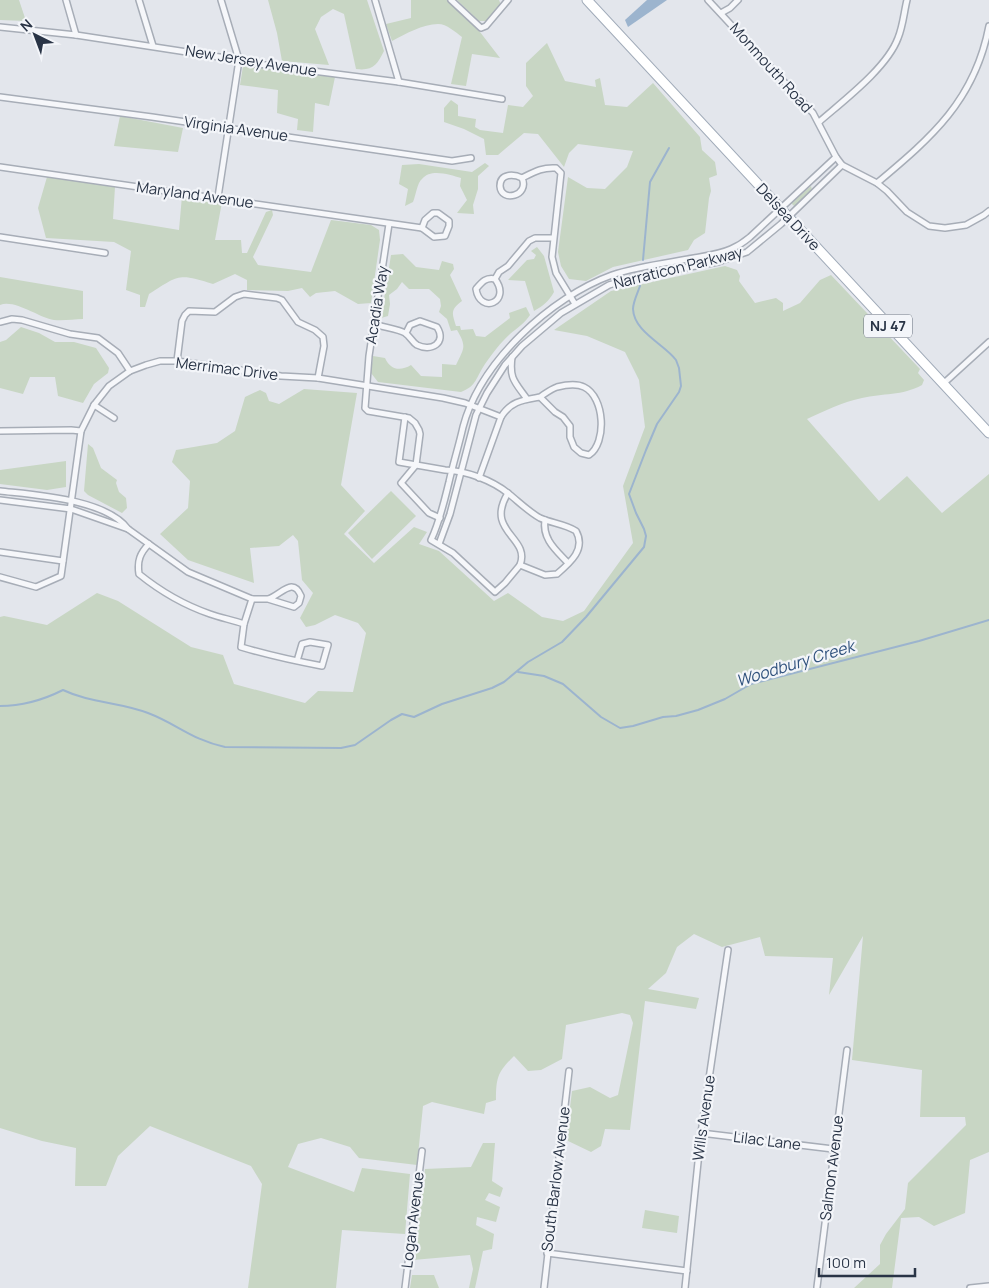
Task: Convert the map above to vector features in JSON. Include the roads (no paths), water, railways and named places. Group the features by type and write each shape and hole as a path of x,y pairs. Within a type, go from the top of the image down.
{"main road":[{"name":"Delsea Drive","path":"587,0 989,433"}],"street":[{"path":"66,0 76,35"},
{"path":"139,0 153,46"},
{"path":"218,197 239,60 220,0"},
{"path":"375,0 399,82"},
{"path":"451,0 481,28 486,26 508,0"},
{"name":"Monmouth Road","path":"708,0 813,113 842,165"},
{"path":"720,13 730,8 738,0"},
{"path":"819,122 885,60 898,38 907,0"},
{"path":"877,183 930,136 952,113 979,65 989,26"},
{"name":"New Jersey Avenue","path":"0,27 153,46 250,63 399,82 502,99"},
{"name":"Virginia Avenue","path":"0,97 452,161 471,158"},
{"name":"Narraticon Parkway","path":"836,157 750,237 731,249 615,274 592,284 535,322 504,351 492,368 471,406 463,427 440,518 431,540 439,544 450,514 479,409 500,372 512,356 544,326 575,304 620,281 718,262 739,256 755,246 788,217 842,165"},
{"path":"842,165 877,183 908,212 929,226 945,228 966,224 989,211"},
{"name":"Maryland Avenue","path":"0,167 422,228"},
{"path":"522,178 524,184 518,194 510,196 501,189 500,185 504,178 510,174 522,178 547,167 556,168 561,173 552,257 556,273 575,304"},
{"path":"433,213 442,214 448,220 449,226 445,236 434,237 422,228 425,220 433,213"},
{"name":"Acadia Way","path":"389,224 374,324 365,405 366,410 405,417"},
{"path":"0,237 105,253"},
{"path":"495,280 499,272 508,266 529,241 535,238 553,238"},
{"path":"490,278 495,280 501,287 500,296 489,304 484,303 477,296 476,289 482,282 490,278"},
{"path":"177,361 182,321 185,315 190,311 215,312 235,297 244,294 277,298 286,304 298,322 315,330 323,337 324,346 318,378"},
{"path":"0,322 12,319 22,320 70,334 98,338 118,353 130,371"},
{"path":"374,324 406,334 418,345 432,347 440,339 441,333 437,327 420,321 410,325 406,334"},
{"path":"943,384 989,342"},
{"path":"512,356 510,372 526,399"},
{"name":"Merrimac Drive","path":"63,561 81,431 94,405 109,386 130,371 146,365 160,361 177,361 280,376 318,378 443,398 502,418"},
{"path":"479,478 506,408 517,401 540,396 556,387 583,386 590,390 597,401 602,415 599,438 594,452 588,455 581,453 574,447 570,437 570,426 540,396"},
{"path":"94,405 114,418"},
{"path":"440,518 429,514 401,483 416,465 420,434 415,423 405,417 399,462 416,465 452,470 479,478 508,493 545,520 576,530 580,538 580,547 575,556 557,574 544,575 520,565"},
{"path":"0,430 81,431"},
{"path":"0,490 72,500 106,512 124,523 128,529"},
{"path":"439,544 453,553 495,592 520,565 523,558 518,546 504,527 501,519 502,506 508,493"},
{"path":"0,500 71,509 128,529 188,572 252,599 268,599 294,607 299,603 301,596 294,587 288,587 276,596 268,599"},
{"path":"545,520 547,538 568,564"},
{"path":"149,544 144,549 138,562 139,574 150,583 186,604 210,614 244,624"},
{"path":"0,552 63,561 61,576 36,587 0,577"},
{"path":"252,599 244,624 241,647 271,656 322,666 328,644 306,642 301,647 297,661"},
{"name":"Wills Avenue","path":"685,1288 701,1133 728,950"},
{"name":"Salmon Avenue","path":"817,1287 847,1050"},
{"name":"South Barlow Avenue","path":"544,1288 569,1071"},
{"name":"Lilac Lane","path":"701,1133 833,1149"},
{"name":"Logan Avenue","path":"405,1288 422,1151"},
{"path":"548,1253 687,1271"},
{"path":"970,1288 989,1286"}],"water":[{"path":"647,0 667,0 628,27 625,20"}],"waterway":[{"path":"643,260 650,182 669,148"},
{"name":"Woodbury Creek","path":"0,706 32,702 63,690 84,698 137,709 158,717 203,740 225,747 341,748 355,745 402,714 414,717 442,704 492,688 504,682 528,662 562,642 586,617 644,547 646,536 629,494 657,424 679,392 681,386 676,360 644,331 635,317 633,306 640,286"},
{"name":"Woodbury Creek","path":"518,672 544,676 563,684 601,717 620,728 698,710 725,699 751,684 919,641 989,620"}]}
